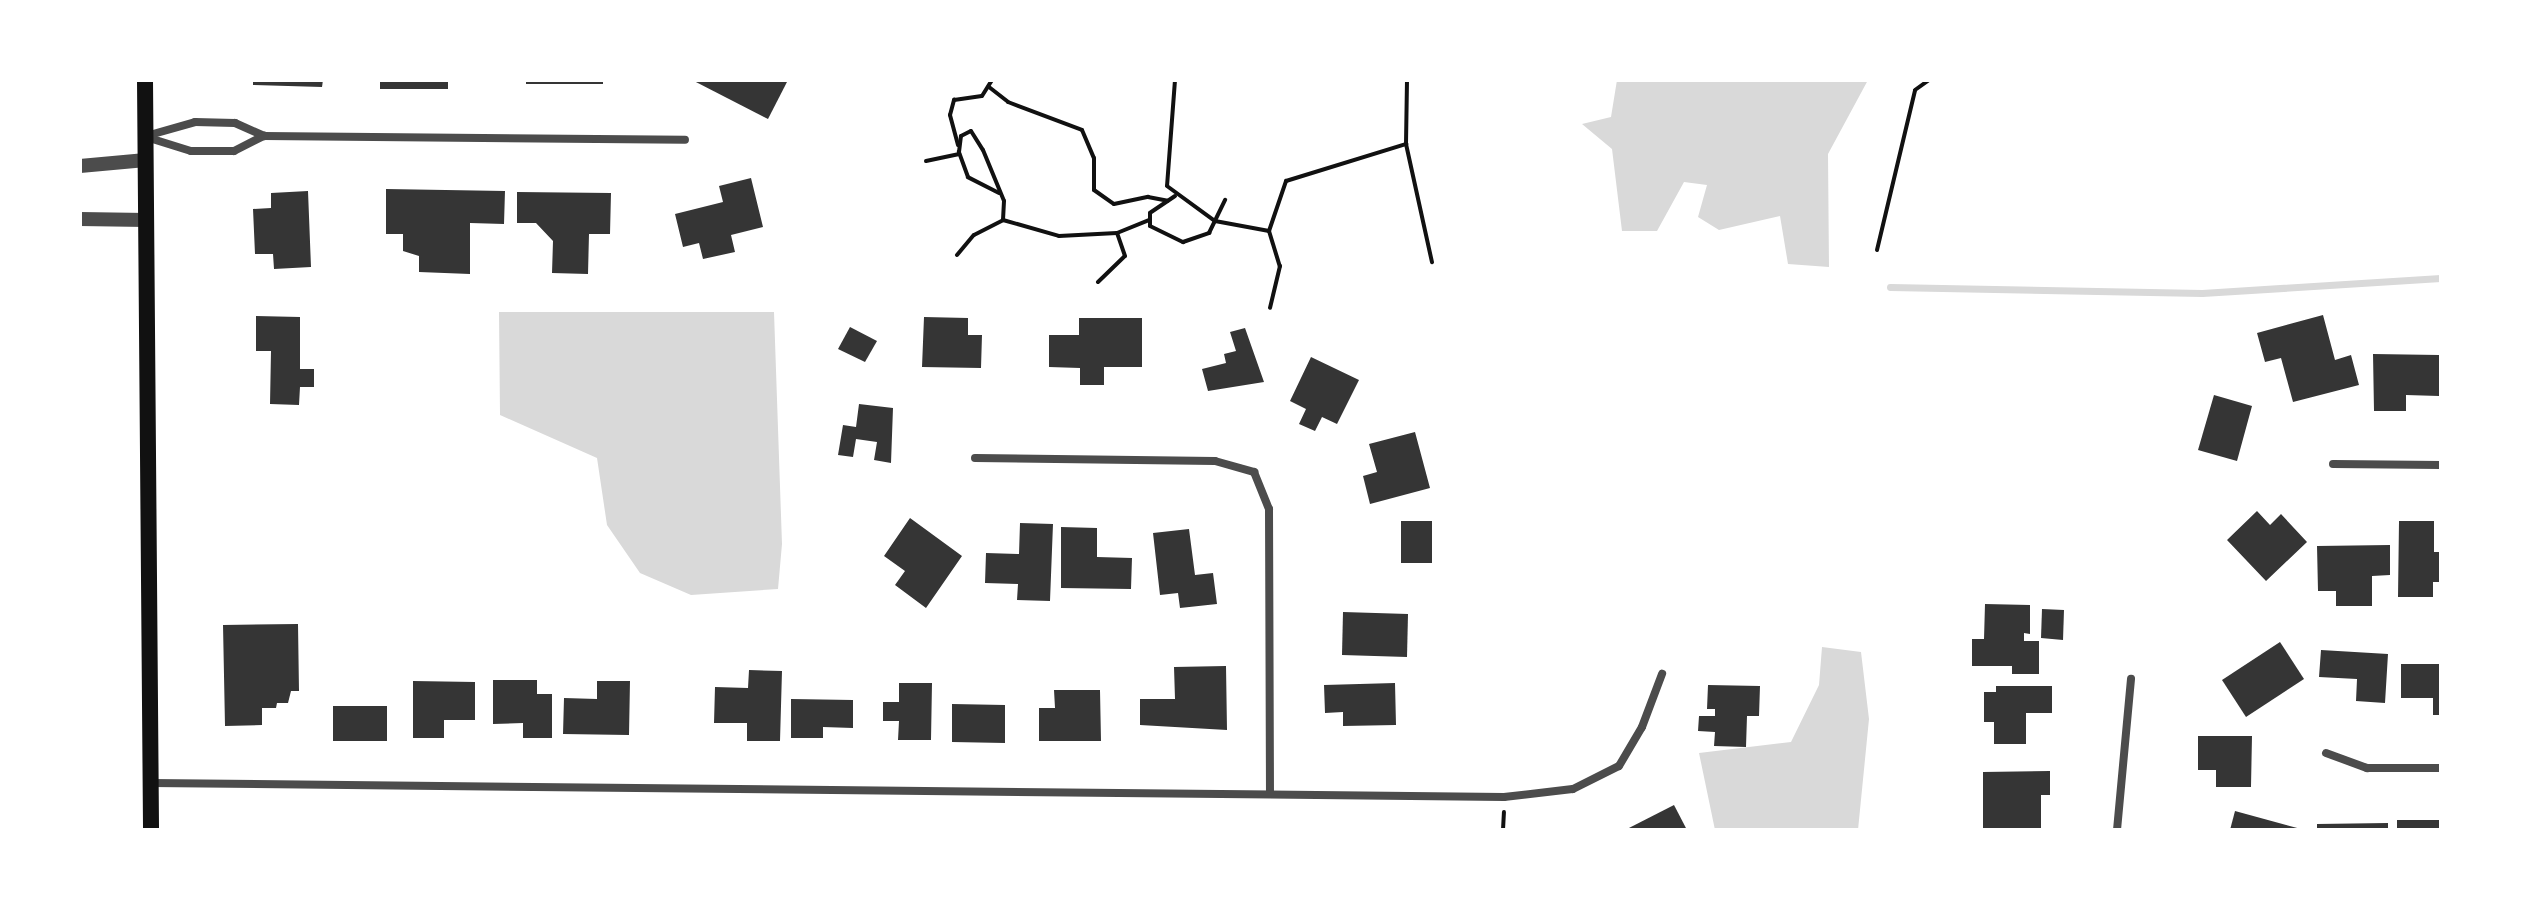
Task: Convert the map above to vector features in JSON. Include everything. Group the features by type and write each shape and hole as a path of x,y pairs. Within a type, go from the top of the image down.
{"main road":[{"path":"145,80 151,830"}],"street":[{"path":"146,137 191,122 235,123 264,136 685,140"},
{"path":"146,137 191,151 234,151 264,136"},
{"path":"80,166 146,160"},
{"path":"80,219 146,220"},
{"path":"975,458 1215,461 1254,472 1269,509 1270,793"},
{"path":"2333,464 2441,465"},
{"path":"150,783 1504,797 1573,789 1619,766 1642,727 1662,674"},
{"path":"2117,830 2131,679"},
{"path":"2326,753 2367,768 2441,768"}],"path":[{"path":"992,80 982,96 954,100 952,136 968,177 999,193"},
{"path":"1175,80 1167,186 1175,196 1215,221 1269,231"},
{"path":"1407,80 1406,144 1432,262"},
{"path":"1877,250 1915,90 1929,80"},
{"path":"989,87 1008,102 1082,130 1094,158 1094,190 1114,204 1148,197 1168,201"},
{"path":"959,150 961,136 971,131 999,193 1003,220"},
{"path":"1270,308 1280,266 1269,231 1286,181 1406,144"},
{"path":"926,161 959,150"},
{"path":"1175,196 1150,213 1150,220 1161,236 1183,242 1198,241 1215,221 1225,200"},
{"path":"957,255 974,235 1003,220 1059,236 1117,233 1150,220"},
{"path":"1098,282 1125,256 1117,233"}],"shaded area":[{"path":"1617,80 1868,80 1828,154 1829,267 1788,264 1780,216 1719,230 1698,217 1707,185 1684,182 1657,231 1622,231 1612,149 1582,124 1611,117"},
{"path":"499,312 774,312 782,544 778,589 691,595 640,573 607,525 597,458 500,415"},
{"path":"1822,647 1861,652 1869,719 1858,830 1715,830 1699,753 1791,742 1819,685"}],"building":[{"path":"253,80 323,80 322,87 253,85"},
{"path":"380,80 448,80 448,89 380,89"},
{"path":"526,80 603,80 603,84 526,84"},
{"path":"692,80 788,80 768,119"},
{"path":"751,178 763,227 731,235 735,252 703,259 699,243 683,247 675,214 723,202 719,186"},
{"path":"386,189 505,191 504,224 470,223 470,274 419,272 419,256 403,251 403,234 386,234"},
{"path":"308,191 311,267 274,269 273,254 255,254 253,209 271,208 271,193"},
{"path":"517,192 611,193 610,234 589,234 588,274 552,273 553,241 536,223 517,223"},
{"path":"2323,315 2335,360 2351,355 2359,385 2293,402 2281,358 2265,362 2257,333"},
{"path":"256,316 300,317 300,369 314,369 314,387 300,387 299,405 270,404 271,351 256,351"},
{"path":"924,317 968,318 968,335 982,335 981,368 922,367"},
{"path":"1079,318 1142,318 1142,367 1104,367 1104,385 1080,385 1080,368 1049,367 1049,335 1079,335"},
{"path":"850,327 877,341 865,362 838,349"},
{"path":"1245,328 1264,382 1208,391 1202,369 1226,363 1224,354 1236,351 1230,332"},
{"path":"2373,354 2439,355 2439,396 2406,395 2406,411 2374,411"},
{"path":"1311,357 1359,380 1337,424 1322,417 1315,431 1299,424 1306,409 1290,401"},
{"path":"2214,395 2252,406 2237,461 2198,450"},
{"path":"859,404 893,408 891,463 874,460 877,442 856,439 853,457 838,455 843,425 856,427"},
{"path":"1415,432 1430,488 1370,504 1363,476 1377,472 1369,444"},
{"path":"2257,511 2270,525 2281,514 2307,542 2266,581 2227,540"},
{"path":"910,518 962,556 926,608 895,585 905,571 884,556"},
{"path":"1401,521 1432,521 1432,563 1401,563"},
{"path":"2399,521 2434,521 2434,552 2441,552 2441,582 2433,582 2433,597 2398,597"},
{"path":"1020,523 1053,524 1050,601 1017,600 1018,584 985,583 986,553 1019,554"},
{"path":"1061,527 1097,528 1097,557 1132,558 1131,589 1061,588"},
{"path":"1189,529 1195,575 1213,573 1217,604 1180,608 1178,593 1160,595 1153,533"},
{"path":"2390,545 2390,575 2372,576 2372,606 2336,606 2336,591 2318,591 2317,546"},
{"path":"1985,604 2030,605 2030,634 2024,633 2024,641 2039,641 2039,674 2012,674 2012,666 1972,666 1972,639 1984,639"},
{"path":"2042,609 2064,610 2063,640 2041,638"},
{"path":"1343,612 1408,614 1407,657 1342,655"},
{"path":"298,624 299,691 291,691 288,703 277,703 276,708 262,708 262,725 225,726 223,625"},
{"path":"2280,642 2304,679 2246,717 2222,680"},
{"path":"2321,650 2388,654 2385,703 2356,701 2357,679 2319,677"},
{"path":"2401,664 2441,664 2441,715 2433,715 2433,698 2401,698"},
{"path":"1226,666 1227,730 1140,725 1140,699 1175,699 1174,667"},
{"path":"749,670 782,671 780,741 747,741 747,723 714,723 715,687 748,688"},
{"path":"493,680 537,680 537,694 552,694 552,738 523,738 523,723 493,724"},
{"path":"413,681 475,682 475,720 444,720 444,738 413,738"},
{"path":"597,681 630,681 629,735 563,734 564,698 597,699"},
{"path":"899,683 932,683 931,740 898,740 899,721 883,721 883,702 899,702"},
{"path":"1395,683 1396,725 1343,726 1343,712 1325,713 1324,685"},
{"path":"1708,685 1760,686 1759,716 1747,716 1746,747 1714,746 1715,732 1698,731 1699,716 1715,716 1715,709 1707,709"},
{"path":"1996,686 2052,686 2052,713 2026,713 2026,744 1994,744 1994,722 1984,722 1984,692 1996,692"},
{"path":"1054,690 1100,690 1101,741 1039,741 1039,708 1055,708"},
{"path":"791,699 853,700 853,728 823,727 823,738 791,738"},
{"path":"952,704 1005,705 1005,743 952,742"},
{"path":"333,706 387,706 387,741 333,741"},
{"path":"2198,736 2252,736 2251,787 2216,787 2216,770 2198,770"},
{"path":"2050,771 2050,795 2041,795 2041,830 1983,830 1983,772"},
{"path":"1674,805 1687,830 1625,830"},
{"path":"2235,811 2301,829 2301,830 2230,830"},
{"path":"2397,820 2441,820 2441,830 2397,830"},
{"path":"2388,823 2388,830 2317,830 2317,824"}],"waterway":[{"path":"1890,287 2202,293 2441,278"}]}
